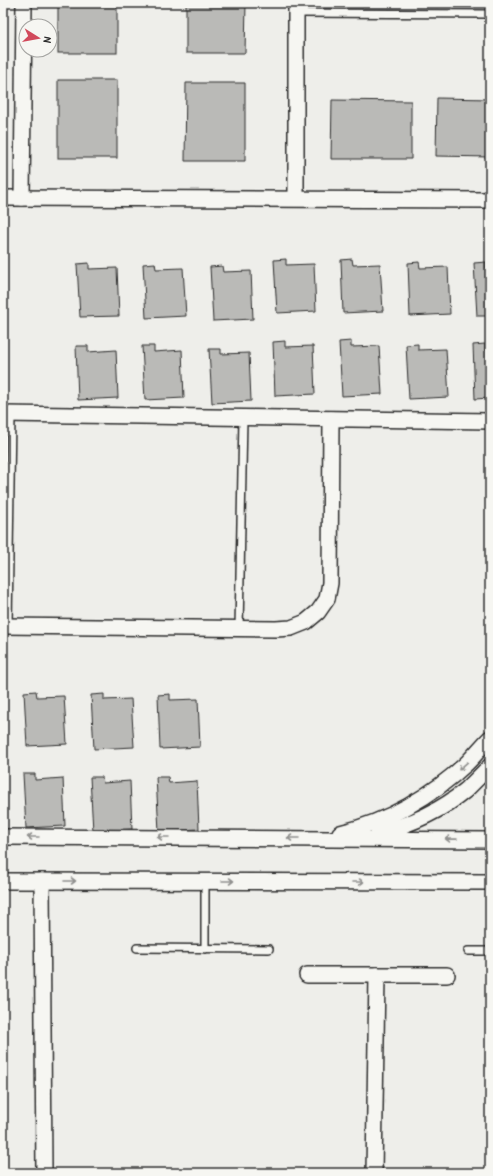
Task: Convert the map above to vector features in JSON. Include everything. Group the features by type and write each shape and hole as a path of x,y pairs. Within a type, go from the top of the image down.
{"street":[{"path":"22,198 24,3"},
{"path":"296,8 296,198"},
{"path":"3,198 296,198 490,200"},
{"path":"7,414 490,421"},
{"path":"6,626 291,628 306,622 318,612 327,599 330,583 331,419"},
{"path":"320,838 352,830 384,819 414,803 447,780 467,763 490,738"},
{"path":"359,838 397,829 433,812 465,790 490,766"},
{"path":"3,837 490,840"},
{"path":"3,880 490,882"},
{"path":"42,881 44,1173"},
{"path":"307,975 447,975"},
{"path":"374,1173 377,975"}],"lane":[{"path":"296,8 490,14"},
{"path":"6,626 7,414"},
{"path":"239,628 243,418"},
{"path":"204,949 205,881"},
{"path":"137,948 269,950"},
{"path":"468,950 490,951"}],"building":[{"path":"58,3 117,3 117,53 58,53"},
{"path":"186,3 246,3 245,53 186,53"},
{"path":"58,80 117,80 117,158 58,158"},
{"path":"186,83 245,83 245,161 185,161"},
{"path":"437,98 490,99 490,157 436,156"},
{"path":"332,100 411,101 411,159 331,159"},
{"path":"286,259 286,265 314,264 316,311 277,313 274,260"},
{"path":"352,259 353,265 380,264 383,311 343,313 341,260"},
{"path":"419,262 420,268 448,267 450,314 410,316 408,263"},
{"path":"486,262 486,268 490,268 490,316 477,316 474,263"},
{"path":"89,263 89,269 117,268 119,316 80,317 77,264"},
{"path":"155,263 156,269 183,268 186,316 146,318 143,264"},
{"path":"222,266 223,272 251,271 253,319 213,321 210,267"},
{"path":"285,341 285,347 313,346 315,394 275,396 273,342"},
{"path":"351,341 351,347 379,346 382,394 342,396 339,342"},
{"path":"418,344 418,350 446,349 449,397 409,399 406,345"},
{"path":"485,344 485,350 490,350 490,398 475,399 473,345"},
{"path":"76,346 88,346 88,352 116,350 118,398 78,400"},
{"path":"142,346 154,346 154,352 182,350 184,398 145,400"},
{"path":"209,349 221,349 221,354 249,353 251,401 212,403"},
{"path":"36,691 37,697 64,696 67,744 27,746 24,692"},
{"path":"104,694 104,700 131,699 134,747 94,749 91,695"},
{"path":"170,694 170,700 198,699 200,747 160,749 158,695"},
{"path":"23,774 35,774 35,780 63,778 65,826 26,828"},
{"path":"90,777 102,777 103,783 130,781 132,829 93,831"},
{"path":"156,777 168,777 169,783 197,781 199,829 159,831"}]}
